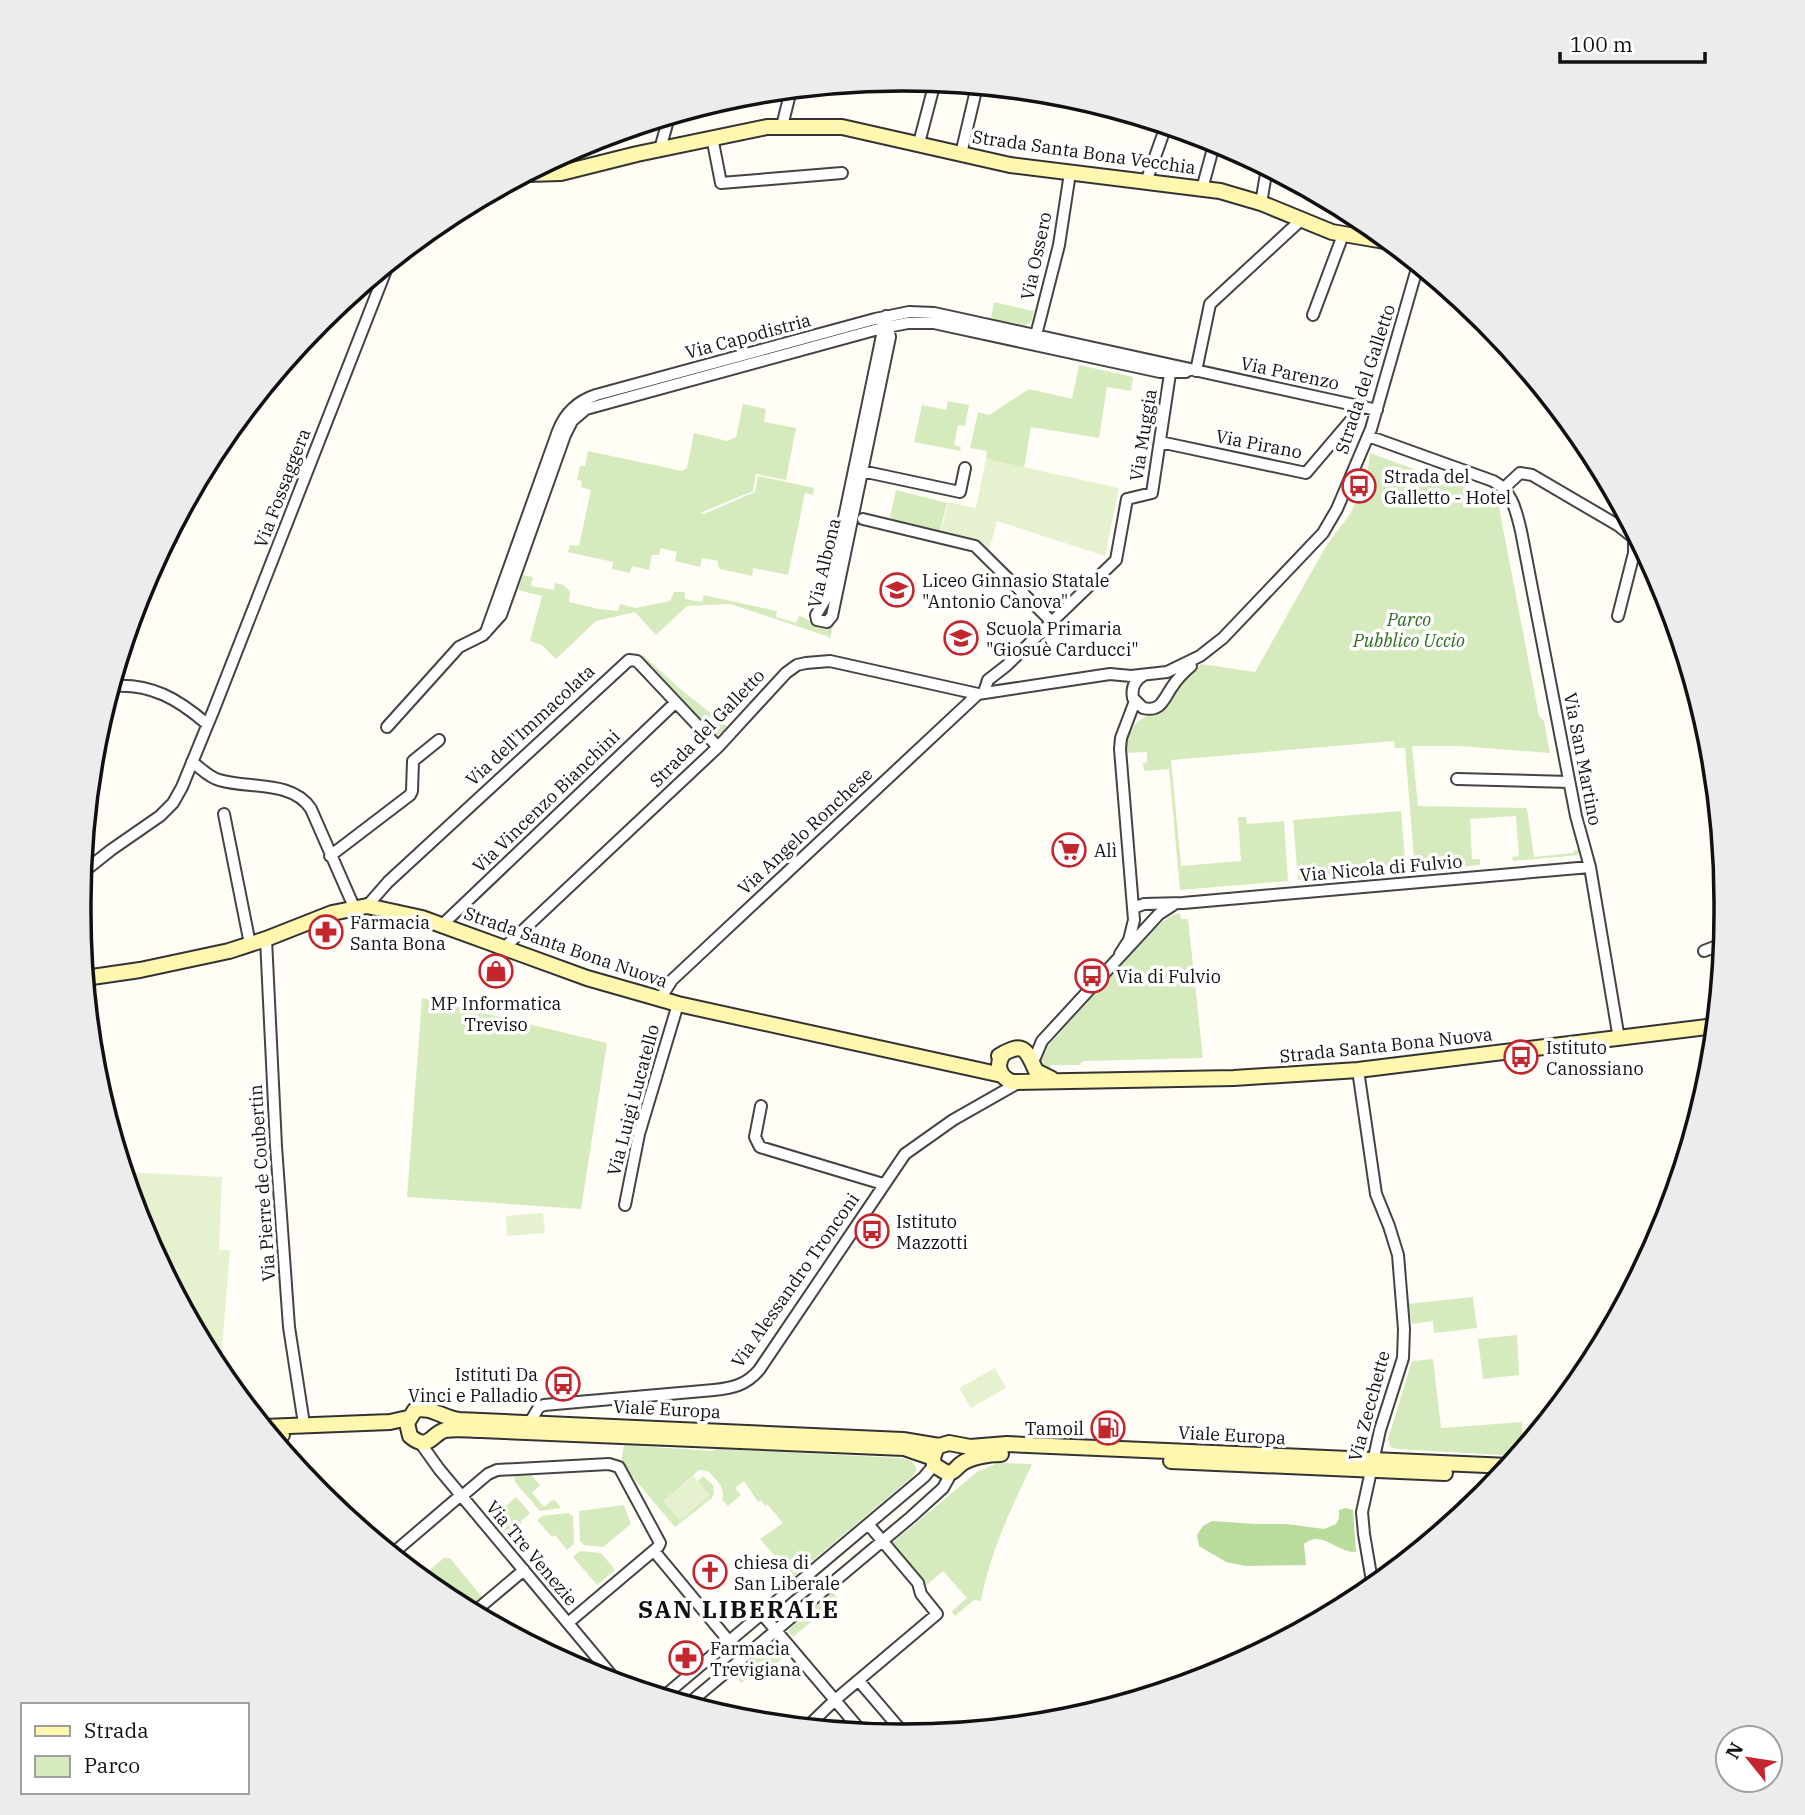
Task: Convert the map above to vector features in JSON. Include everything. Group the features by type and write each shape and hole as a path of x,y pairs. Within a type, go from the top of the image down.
{"street":[{"path":"919,144 932,92"},
{"name":"Strada Santa Bona Vecchia","path":"961,154 975,95"},
{"path":"782,126 789,99"},
{"name":"Strada Santa Bona Vecchia","path":"547,173 561,173 712,137 782,126 842,127 1010,165 1202,188 1231,194 1343,235 1368,239"},
{"path":"660,149 666,127"},
{"path":"1146,182 1163,134"},
{"path":"712,137 722,183 842,173"},
{"name":"Strada Santa Bona Vecchia","path":"1202,188 1212,153"},
{"name":"Via Ossero","path":"1035,340 1059,245 1070,173"},
{"path":"1261,203 1265,177"},
{"path":"1196,371 1210,304 1301,220"},
{"path":"1313,315 1343,235"},
{"name":"Strada del Galletto","path":"1168,693 1181,675 1223,638 1323,533 1337,509 1368,436 1415,274"},
{"name":"Via Fossaggera","path":"92,865 167,810 177,796 381,281"},
{"name":"Via Capodistria","path":"387,727 459,647 486,632 501,615 565,435 579,414 595,405 855,335 909,312 934,313 1035,340"},
{"name":"Via Capodistria","path":"486,632 558,431 565,417 576,405 596,395 886,323 934,323 1035,340 1171,369"},
{"name":"Via Albona","path":"858,470 828,595 816,615 817,620 823,622 827,622 832,616 886,323"},
{"name":"Via Albona","path":"883,349 908,323"},
{"path":"855,335 883,349"},
{"name":"Via Parenzo","path":"1171,369 1196,371 1377,410"},
{"name":"Via Muggia","path":"1051,621 1116,560 1127,499 1152,493 1171,369"},
{"name":"Via Pirano","path":"1160,442 1306,473 1363,406"},
{"path":"1368,436 1485,478 1504,488 1520,473 1532,475 1621,528"},
{"path":"858,470 960,492 965,468"},
{"name":"Via San Martino","path":"1504,488 1513,501 1521,531 1569,782 1590,867 1619,1039"},
{"path":"863,519 975,546 1051,621 988,680 981,693"},
{"path":"1618,616 1634,553"},
{"name":"Strada del Galletto","path":"504,948 718,747 786,673 797,665 830,661 981,693 1100,676 1149,674 1178,668 1200,656"},
{"name":"Via dell'Immacolata","path":"360,906 625,661 636,662 718,747"},
{"path":"1002,690 1001,677 1006,666"},
{"path":"1126,728 1142,715 1163,704 1168,693 1163,679 1149,674 1135,682 1133,697"},
{"path":"1100,676 1119,680 1143,708 1153,709"},
{"path":"121,686 138,686 159,691 181,703 207,724"},
{"name":"Via Angelo Ronchese","path":"660,999 672,980 981,693"},
{"name":"Via Nicola di Fulvio","path":"1119,954 1131,935 1134,909 1120,756 1121,738 1133,697"},
{"name":"Via Vincenzo Bianchini","path":"442,925 675,703"},
{"path":"330,856 410,795 413,761 439,740"},
{"path":"192,762 216,779 275,789 304,801 311,810 330,856 360,906"},
{"path":"1457,779 1569,782"},
{"path":"224,814 250,944"},
{"name":"Via Nicola di Fulvio","path":"1134,909 1152,903 1175,904 1590,867"},
{"path":"1132,892 1152,903"},
{"name":"Via Nicola di Fulvio","path":"1056,1025 1119,954 1159,914 1175,904"},
{"name":"Strada Santa Bona Nuova","path":"94,977 140,970 250,944 332,913 360,906 397,911 587,978 678,1004 1012,1079 1060,1081 1234,1078 1358,1070 1705,1027"},
{"path":"1134,909 1146,917 1159,914"},
{"name":"Via Pierre de Coubertin","path":"266,939 276,1146 289,1327 304,1424"},
{"path":"1704,951 1713,948"},
{"name":"Via Luigi Lucatello","path":"625,1205 639,1134 678,1004"},
{"path":"958,1066 982,1064 1043,1037 1056,1025"},
{"path":"1009,1050 999,1062 1012,1079 1032,1073 1042,1041 1056,1025"},
{"path":"1009,1050 1026,1051 1041,1075 1060,1081"},
{"name":"Via Zecchette","path":"1358,1070 1376,1194 1398,1255 1404,1329 1403,1358 1371,1465 1362,1522 1371,1574"},
{"name":"Via Alessandro Tronconi","path":"530,1422 539,1407 544,1405 714,1390 730,1388 748,1381 759,1370 883,1184 912,1146 994,1095 1012,1079"},
{"name":"Via Alessandro Tronconi","path":"761,1106 755,1137 760,1147 883,1184"},
{"name":"Viale Europa","path":"274,1426 390,1422 408,1418 421,1408 459,1420 911,1440 940,1453"},
{"path":"408,1418 407,1427 425,1438 440,1422 436,1413"},
{"name":"Viale Europa","path":"283,1437 390,1431 425,1438 455,1429 904,1448 940,1453 1007,1444 1489,1473"},
{"name":"Via Tre Venezie","path":"425,1438 434,1463 604,1667"},
{"path":"672,1690 924,1477 940,1453 962,1454 957,1468 943,1488 696,1697"},
{"name":"Viale Europa","path":"940,1453 942,1472 988,1455 1000,1454 1496,1466"},
{"path":"399,1548 488,1474 497,1470 616,1465 627,1479 660,1543 568,1623"},
{"path":"816,1719 937,1614 921,1594 918,1583 868,1524"},
{"path":"654,1551 743,1658"},
{"path":"482,1606 524,1570"},
{"path":"762,1614 854,1722"},
{"path":"859,1681 896,1724"}],"green space":[{"path":"994,302 1034,311 1031,322 1025,325 991,319"},
{"path":"1079,365 1133,377 1131,391 1107,387 1099,438 1031,427 1024,468 986,459 987,451 970,448 978,412 989,415 1029,389 1072,399"},
{"path":"948,401 969,405 965,426 958,425 954,445 961,447 960,451 914,442 922,405 946,410"},
{"path":"743,404 766,409 764,422 796,428 786,480 756,474 753,491 700,513 704,514 755,492 758,476 814,488 813,495 805,493 788,575 753,568 752,576 720,569 718,561 702,558 700,567 675,561 677,552 661,548 659,555 652,555 649,570 632,566 630,573 612,569 613,562 568,552 570,545 579,546 591,490 581,487 582,481 577,480 580,466 585,466 588,451 682,471 687,468 694,433 727,441 736,437"},
{"name":"Parco Pubblico Uccio","path":"1370,453 1488,496 1499,507 1539,716 1544,721 1550,753 1460,746 1412,746 1418,806 1527,808 1534,857 1573,853 1575,850 1579,850 1578,855 1513,861 1512,857 1519,856 1516,816 1470,819 1472,859 1480,859 1480,865 1415,870 1405,748 1395,748 1394,741 1171,760 1181,866 1241,861 1238,817 1246,817 1247,824 1284,821 1288,881 1180,890 1169,769 1144,771 1143,763 1147,762 1147,752 1125,753 1126,739 1136,723 1165,709 1180,683 1201,664 1255,672 1325,548 1350,514 1367,478"},
{"path":"986,459 1119,488 1105,556 997,521 989,551 980,543 941,532 948,502 976,508"},
{"path":"896,490 947,503 940,532 893,520 890,517"},
{"path":"523,575 533,577 531,586 554,590 555,583 564,585 570,592 569,602 599,609 618,611 620,604 635,608 670,601 674,592 685,592 685,599 702,602 704,595 777,611 776,617 796,623 799,616 828,627 836,614 830,639 730,604 687,606 656,635 635,612 596,621 556,659 542,645 530,641 542,596 518,590"},
{"path":"643,655 728,727 715,737 639,658"},
{"path":"1401,811 1406,871 1298,880 1293,820"},
{"path":"1180,913 1181,919 1188,919 1203,1058 1085,1061 1080,1063 1081,1065 1051,1065 1049,1076 1041,1061 1045,1044 1048,1046 1154,929 1169,917"},
{"path":"422,998 607,1043 581,1209 407,1197"},
{"path":"134,1172 222,1177 219,1250 230,1250 222,1353 175,1271"},
{"path":"543,1213 545,1233 507,1236 506,1216"},
{"path":"1473,1297 1477,1328 1434,1333 1433,1321 1412,1324 1408,1304"},
{"path":"1517,1335 1519,1375 1483,1379 1478,1339"},
{"path":"1433,1359 1441,1428 1522,1422 1523,1436 1506,1455 1391,1447 1388,1439 1412,1361"},
{"path":"995,1368 1006,1388 971,1408 959,1388"},
{"path":"624,1445 901,1458 912,1461 917,1470 793,1577 760,1539 783,1523 767,1504 765,1506 761,1500 758,1502 744,1481 735,1488 741,1495 728,1506 722,1500 723,1491 717,1481 708,1471 699,1470 664,1501 709,1495 698,1481 703,1476 713,1485 712,1498 675,1527 621,1463"},
{"path":"998,1463 1032,1464 996,1548 981,1601 974,1600 955,1616 951,1612 967,1598 943,1571 927,1585 891,1544 977,1472"},
{"path":"531,1475 540,1485 532,1493 544,1507 554,1499 561,1508 540,1511 515,1482 514,1476"},
{"path":"693,1476 710,1495 680,1521 663,1501"},
{"path":"516,1497 530,1513 507,1536 492,1518"},
{"path":"624,1505 631,1524 603,1547 584,1545 580,1541 579,1511"},
{"path":"1339,1510 1353,1510 1356,1552 1323,1540 1310,1540 1304,1544 1306,1565 1245,1566 1226,1562 1199,1546 1197,1535 1203,1526 1212,1521 1287,1524 1324,1529 1336,1524"},
{"path":"569,1513 573,1516 574,1544 567,1550 555,1535 552,1537 537,1520 542,1516"},
{"path":"580,1551 601,1553 615,1570 597,1585 573,1557"},
{"path":"444,1558 450,1558 482,1597 476,1602 429,1571"},
{"path":"833,1592 838,1599 793,1637 788,1630"},
{"path":"775,1640 787,1654 765,1673 760,1667 741,1683 735,1674"}],"place":[{"name":"Strada del Galletto - Hotel","path":"1359,486"},
{"name":"Liceo Ginnasio Statale \"Antonio Canova\"","path":"897,590"},
{"name":"Scuola Primaria \"Giosuè Carducci\"","path":"961,638"},
{"name":"Alì","path":"1069,850"},
{"name":"Farmacia Santa Bona","path":"326,932"},
{"name":"MP Informatica Treviso","path":"496,971"},
{"name":"Via di Fulvio","path":"1092,976"},
{"name":"Istituto Canossiano","path":"1521,1057"},
{"name":"Istituto Mazzotti","path":"872,1231"},
{"name":"Istituti Da Vinci e Palladio","path":"563,1384"},
{"name":"Tamoil","path":"1108,1428"},
{"name":"chiesa di San Liberale","path":"710,1572"},
{"name":"Farmacia Trevigiana","path":"686,1658"}],"district":[{"name":"SAN LIBERALE","path":"739,1609"}]}
